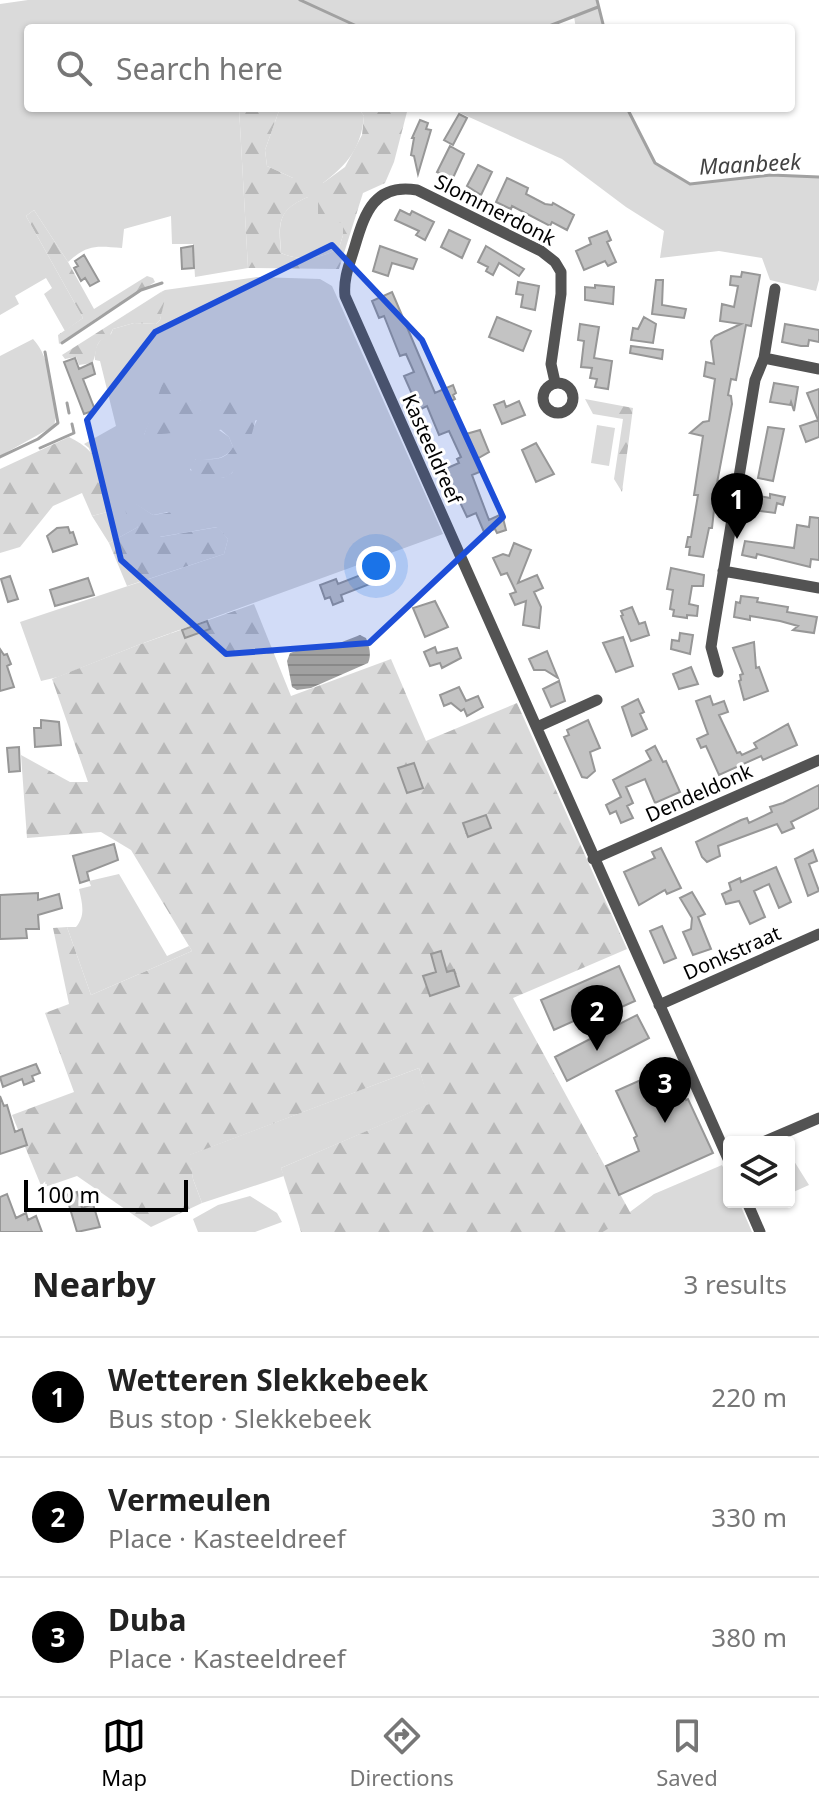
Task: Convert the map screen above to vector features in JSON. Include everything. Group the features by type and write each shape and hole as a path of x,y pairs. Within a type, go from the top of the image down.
{"street":[{"name":"Slommerdonk","path":"391,190 417,190 541,251 555,262 561,272 551,364 555,382"},
{"name":"Kasteeldreef","path":"391,190 377,199 365,214 345,277 345,296 593,859 723,1145"},
{"path":"718,672 711,647 755,380 764,358 775,289"},
{"path":"764,358 819,369"},
{"path":"723,571 819,588"},
{"path":"537,727 597,700"},
{"name":"Dendeldonk","path":"593,859 819,760"},
{"name":"Donkstraat","path":"659,1005 819,934"},
{"path":"777,1136 819,1118"},
{"path":"750,1208 760,1232"}],"highlighted area":[{"path":"332,245 422,340 503,517 369,643 226,654 121,560 87,420 155,332"}],"green space":[{"path":"28,0 597,0 603,24 575,24 574,17 555,24 24,24 24,112 239,112 248,268 195,277 193,244 172,244 171,216 124,229 122,248 93,248 68,262 34,210 26,216 83,318 65,331 44,294 52,288 46,278 15,296 19,304 0,315 0,4"},
{"path":"239,112 279,112 265,150 267,166 293,178 314,181 308,197 285,212 280,225 281,253 303,258 318,257 339,248 343,223 318,220 318,191 323,183 345,167 362,135 364,116 361,112 407,112 385,183 363,193 339,269 248,268"},
{"path":"279,112 361,112 364,116 360,137 352,154 323,183 343,223 339,248 318,257 303,258 281,253 282,218 290,207 308,197 309,178 293,178 267,166 265,150"},
{"path":"458,112 629,112 655,163 690,184 771,175 819,177 819,280 816,291 770,280 762,258 719,251 660,258 664,231 562,159"},
{"path":"34,210 94,309 147,276 155,282 59,344 58,335 83,318 26,216"},
{"path":"257,277 320,279 332,286 443,534 41,681 20,622 224,554 228,539 217,527 159,537 156,526 168,512 153,515 125,501 138,527 109,543 92,516 111,511 89,448 84,444 116,426 100,361 95,360 97,347 113,329 134,323 156,324 160,320 165,296 161,292","holes":["201,400 144,435 155,409","257,420 232,473 223,478 207,477 190,470 196,459 217,458 230,452 233,447 229,437 219,430"]},
{"path":"161,292 166,295 160,320 156,324 134,323 113,329 109,337 98,344 92,363 79,365 76,357 65,359 62,355"},
{"path":"33,339 44,356 50,376 56,417 54,426 0,456 0,356"},
{"path":"163,382 181,387 201,400 197,412 181,430 144,435"},
{"path":"585,399 633,408 622,492 614,479 623,419 593,414"},
{"path":"221,401 243,401 256,410 251,436 237,466 226,477 194,478 190,466 196,459 222,457 233,447 229,437 208,418"},
{"path":"597,425 615,428 609,466 591,463"},
{"path":"69,437 96,459 104,477 111,511 92,516 82,493 53,506 20,547 0,553 0,469"},
{"path":"124,501 132,501 153,515 180,511 184,519 174,526 157,526 160,537 218,527 228,539 224,554 127,586 109,543 138,527 126,513"},
{"path":"254,604 291,696 391,659 426,741 517,703 627,949 513,998 631,1214 603,1232 301,1232 281,1168 429,1104 419,1068 190,1155 193,1179 202,1203 151,1227 77,1176 42,1188 12,1115 74,1092 45,1013 69,1004 53,928 67,927 91,995 192,951 131,850 101,832 27,838 21,755 70,782 88,782 52,679"},
{"path":"119,874 167,956 189,946 192,951 91,995 67,927 76,927 81,918 79,889 91,886 89,881"},
{"path":"419,1068 430,1104 281,1168 284,1176 202,1203 193,1179 189,1155"},
{"path":"795,1163 809,1185 795,1191"},
{"path":"722,1165 723,1208 742,1208 752,1232 603,1232 654,1194"},
{"path":"250,1196 277,1213 282,1222 255,1232 198,1232 193,1219 218,1205"}],"shaded area":[{"path":"360,635 366,638 368,644 368,663 311,688 297,690 292,687 287,661 290,653 308,647 324,649"}],"building":[{"path":"459,114 467,118 453,145 444,140"},
{"path":"420,120 428,123 426,129 431,130 418,174 414,156 411,155 412,138"},
{"path":"450,146 464,154 452,180 437,172"},
{"path":"478,165 492,172 481,195 467,186"},
{"path":"507,178 528,188 526,194 545,204 553,203 574,215 567,230 552,222 550,226 512,206 511,209 496,202"},
{"path":"400,210 410,215 412,211 434,222 425,240 416,235 419,231 395,220"},
{"path":"449,230 470,240 462,258 441,247"},
{"path":"607,231 611,240 607,242 616,262 608,266 605,261 584,270 576,251 591,244 589,238"},
{"path":"193,246 194,268 182,269 181,248"},
{"path":"380,246 417,259 413,269 392,263 388,276 373,271"},
{"path":"486,246 524,269 519,276 499,263 493,275 486,271 488,267 478,262"},
{"path":"84,255 99,281 90,286 85,278 81,281 74,268 78,266 75,261"},
{"path":"742,272 760,275 751,326 746,325 736,380 731,379 728,395 732,404 712,528 709,528 703,557 689,555 690,547 686,547 688,537 691,537 698,495 694,495 703,436 690,433 709,421 715,379 704,376 706,362 714,364 711,341 741,324 720,321 722,304 734,307 738,286 730,285 731,276 741,277"},
{"path":"656,280 663,280 662,305 686,309 684,318 652,314"},
{"path":"518,282 539,286 535,310 521,307 523,295 516,294"},
{"path":"595,285 614,287 613,304 585,300 585,287 595,288"},
{"path":"392,292 435,393 453,385 456,393 451,401 466,434 480,430 489,452 477,459 482,471 472,475 489,520 502,514 506,530 484,532 476,513 467,517 445,469 459,463 457,459 461,457 449,431 439,435 427,406 419,410 404,376 414,372 406,354 400,356 384,316 379,318 372,301"},
{"path":"497,317 531,331 523,351 489,337"},
{"path":"644,317 656,324 653,343 631,340 633,328 638,329"},
{"path":"580,324 599,327 594,358 612,361 608,389 595,387 597,379 590,378 592,368 581,367 584,341 578,340"},
{"path":"785,324 819,330 819,342 809,340 808,346 801,346 782,342"},
{"path":"631,346 663,350 662,359 630,353"},
{"path":"75,358 79,369 92,363 95,374 83,379 95,410 84,414 64,362"},
{"path":"774,383 798,387 794,411 791,402 790,405 770,402"},
{"path":"819,389 819,437 806,442 800,426 818,420 807,393"},
{"path":"504,401 506,407 519,401 525,415 502,424 494,405"},
{"path":"768,427 784,429 773,481 758,478"},
{"path":"536,443 554,474 536,482 522,450"},
{"path":"770,494 785,497 783,505 777,503 775,513 752,510 755,495 770,498"},
{"path":"810,517 819,518 819,560 811,559 810,567 757,554 756,558 742,555 745,541 794,548 797,525 809,527"},
{"path":"68,527 77,544 53,552 47,536 57,528"},
{"path":"514,543 531,550 518,583 537,575 543,588 534,592 541,607 539,628 523,625 526,601 515,605 510,594 516,592 507,573 501,575 493,558 503,554 509,556"},
{"path":"671,568 704,575 703,586 692,586 689,604 698,606 697,616 673,616 674,610 670,609 673,590 667,589"},
{"path":"371,571 375,582 341,595 343,601 333,605 330,597 325,599 320,585 336,579 338,584"},
{"path":"10,576 18,599 8,602 1,579"},
{"path":"88,578 94,595 55,606 50,590"},
{"path":"741,596 788,607 787,612 817,617 814,633 793,630 798,626 780,621 734,617 736,602 740,603"},
{"path":"435,601 448,627 425,637 413,608"},
{"path":"632,607 639,624 645,622 649,635 631,641 621,611"},
{"path":"207,621 210,629 185,638 182,630"},
{"path":"680,633 693,635 690,654 671,649 672,640 679,641"},
{"path":"623,637 633,666 616,672 603,643"},
{"path":"754,642 756,668 759,667 768,691 744,700 739,681 743,674 733,648"},
{"path":"435,647 437,653 457,648 461,658 442,668 440,663 430,666 424,652"},
{"path":"0,649 4,655 7,654 11,664 7,666 14,687 0,691"},
{"path":"547,651 558,678 545,670 534,670 529,659"},
{"path":"691,667 698,684 679,689 673,674"},
{"path":"559,681 565,701 551,707 543,689"},
{"path":"459,687 466,701 478,696 483,707 467,716 464,709 461,711 451,703 444,706 440,695"},
{"path":"710,696 713,705 724,701 728,712 719,715 737,753 742,755 757,748 754,743 788,724 797,745 763,760 761,756 719,775 706,746 701,748 697,739 708,734 696,701"},
{"path":"638,699 647,729 632,736 622,707"},
{"path":"41,720 59,722 61,745 35,747 34,728 41,728"},
{"path":"588,720 600,748 590,752 595,771 587,778 582,777 564,737 569,735 567,730"},
{"path":"655,746 663,762 666,761 680,792 655,803 645,779 626,787 633,803 627,806 633,818 621,823 616,811 610,814 606,805 621,797 613,780 651,760 646,751"},
{"path":"19,747 20,771 9,772 7,748"},
{"path":"414,763 423,788 407,793 398,768"},
{"path":"819,785 819,808 791,822 794,828 782,833 777,824 718,846 720,856 707,862 702,857 696,842 741,820 747,818 749,823 772,812 770,807"},
{"path":"486,815 491,828 468,837 463,823"},
{"path":"114,844 118,860 87,872 89,880 80,883 73,856"},
{"path":"661,848 681,888 667,894 665,890 639,905 624,872 655,858 652,852"},
{"path":"813,850 817,861 809,864 819,891 808,896 795,859"},
{"path":"776,867 791,902 779,908 769,884 754,891 765,917 750,924 739,901 726,904 722,894 731,890 729,883 740,878 741,882"},
{"path":"692,892 705,914 698,917 711,949 693,955 683,932 691,929 692,918 680,898"},
{"path":"38,893 38,900 59,894 62,908 38,915 39,929 26,929 27,938 0,939 0,895"},
{"path":"662,926 676,958 664,963 650,931"},
{"path":"441,951 447,972 454,970 459,986 430,996 423,976 436,972 431,954"},
{"path":"619,966 635,1001 581,1025 578,1019 554,1030 541,1000"},
{"path":"637,1015 649,1038 567,1081 555,1057"},
{"path":"36,1064 40,1073 32,1076 34,1081 24,1085 22,1079 3,1087 0,1077"},
{"path":"652,1075 656,1084 671,1077 688,1099 713,1153 619,1195 606,1166 639,1151 634,1138 637,1136 616,1091"},
{"path":"0,1096 4,1106 7,1105 15,1132 22,1129 27,1145 0,1154"},
{"path":"77,1192 82,1208 93,1204 100,1227 77,1232 66,1195"},
{"path":"7,1194 16,1218 26,1213 28,1220 36,1216 42,1232 0,1232 0,1197"}],"waterway":[{"path":"300,0 352,24"},
{"name":"Maanbeek","path":"597,0 603,24"},
{"path":"554,24 598,7"},
{"name":"Maanbeek","path":"629,112 655,163 690,184 771,175 819,177"},
{"path":"62,343 141,290 162,283"},
{"path":"0,457 38,439 58,423 45,352"},
{"path":"67,403 69,413"},
{"path":"40,448 74,433 72,424"}],"place":[{"name":"Wetteren Slekkebeek","path":"737,539"},
{"name":"Vermeulen","path":"597,1051"},
{"name":"Duba","path":"665,1123"}]}
